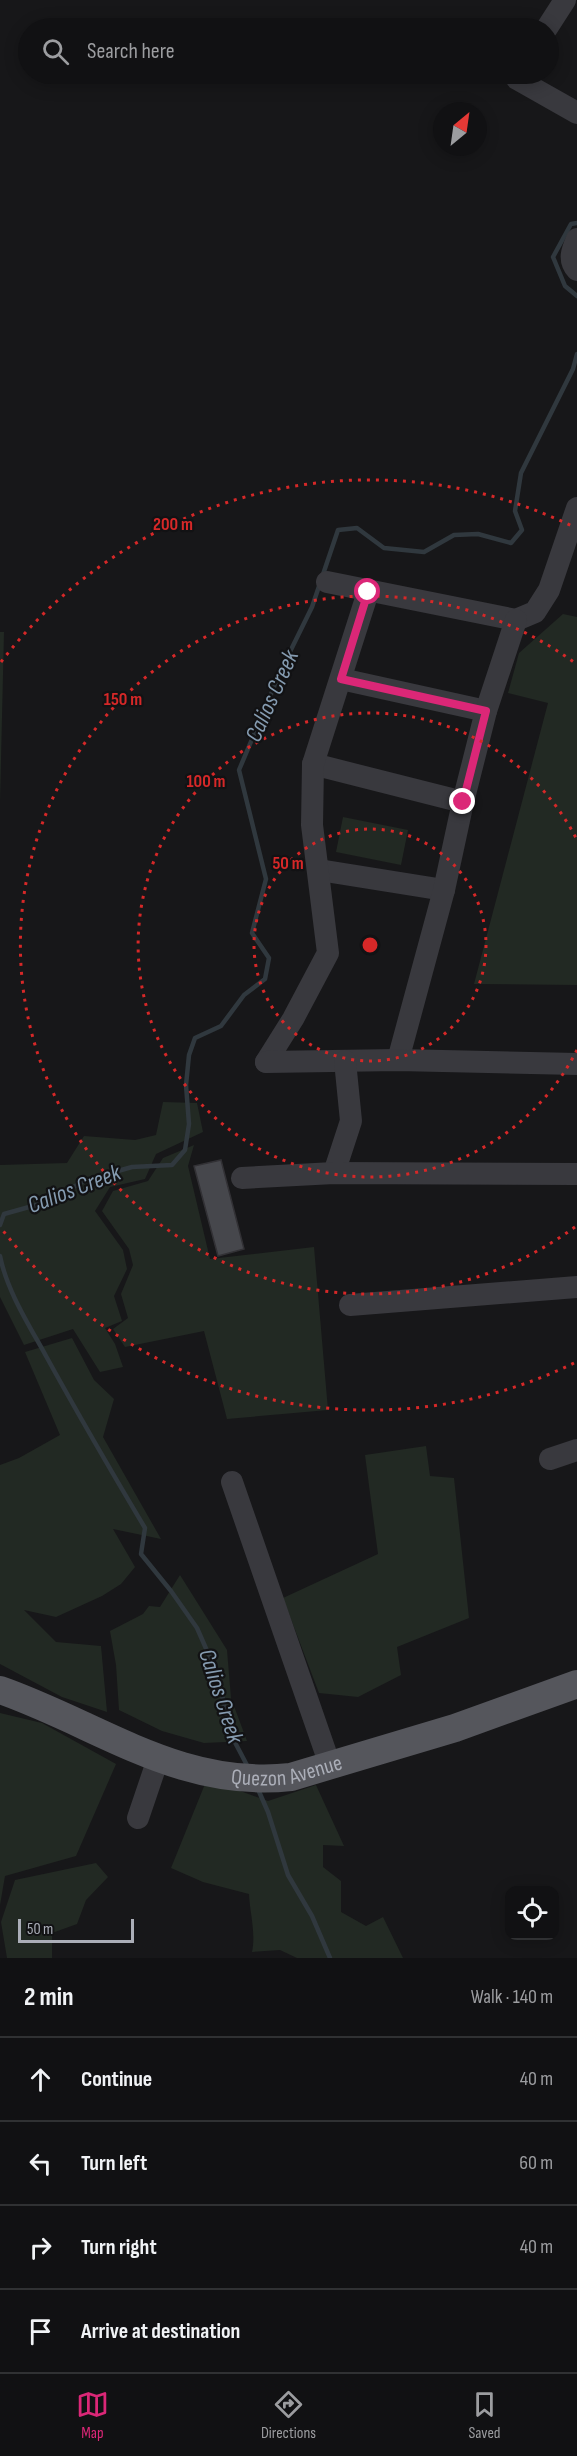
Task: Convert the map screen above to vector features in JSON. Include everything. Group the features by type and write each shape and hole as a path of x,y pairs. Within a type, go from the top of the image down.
{"main road":[{"name":"Quezon Avenue","path":"0,1690 70,1719 158,1760 240,1779 271,1779 291,1777 455,1728 577,1684"}],"street":[{"path":"553,18 564,0"},
{"path":"526,84 577,113"},
{"path":"577,239 571,253 573,265 577,270"},
{"path":"398,1060 444,890 486,711 525,616 549,590 572,536 577,508"},
{"path":"327,582 368,592 525,616"},
{"path":"368,592 313,764 312,825 328,953 293,1019 266,1062 398,1060 577,1064"},
{"path":"341,679 486,711"},
{"path":"313,764 463,802"},
{"path":"319,870 444,890"},
{"path":"334,1173 351,1121 345,1061"},
{"path":"242,1178 334,1173 577,1174"},
{"path":"350,1305 577,1287"},
{"path":"550,1459 577,1450"},
{"path":"232,1482 330,1765"},
{"path":"138,1818 158,1760"}],"shaded area":[{"path":"563,614 577,617 577,985 474,984 548,703 508,693 519,653"},
{"path":"0,632 4,632 0,802"},
{"path":"343,817 408,830 401,865 336,852"},
{"path":"163,1102 197,1103 203,1132 156,1154 145,1179 110,1187 95,1211 123,1250 127,1269 114,1296 122,1321 105,1328 115,1344 123,1367 100,1372 73,1329 24,1345 0,1297 0,1165 67,1163 84,1136 135,1140 156,1135"},
{"path":"194,1145 188,1166 210,1259 314,1247 328,1410 227,1419 204,1331 125,1347 113,1329 128,1318 121,1294 133,1265 129,1249 102,1211 113,1191 148,1181 163,1158"},
{"path":"72,1338 94,1380 114,1399 103,1437 161,1539 113,1529 135,1567 121,1584 102,1596 56,1617 24,1610 56,1642 101,1646 107,1712 62,1697 0,1664 0,1465 19,1458 60,1435 25,1352"},
{"path":"426,1446 430,1476 454,1478 469,1618 397,1647 401,1675 358,1697 319,1693 283,1598 378,1554 365,1455"},
{"path":"180,1575 227,1650 231,1698 247,1741 204,1743 162,1731 119,1710 116,1665 110,1631 143,1614 149,1606 160,1607"},
{"path":"0,1713 42,1723 116,1764 76,1856 5,1876 0,1905"},
{"path":"207,1779 268,1801 316,1785 344,1846 323,1845 323,1867 341,1881 341,1912 366,1926 383,1917 403,1958 297,1958 280,1950 252,1952 253,1931 249,1894 203,1882 171,1868"},
{"path":"96,1863 108,1877 86,1900 77,1924 52,1933 52,1958 7,1958 1,1922 15,1880"}],"building":[{"path":"221,1160 244,1249 218,1256 194,1166"}],"waterway":[{"name":"Calios Creek","path":"577,223 571,224 553,257 565,286 577,296"},
{"name":"Calios Creek","path":"0,1225 4,1214 47,1202 86,1180 132,1167 172,1165 185,1150 189,1124 186,1085 189,1055 195,1038 221,1026 244,995 265,979 269,958 252,933 266,879 239,770 282,668 312,607 338,530 357,528 384,548 424,552 454,535 478,534 511,543 522,530 515,511 521,473 573,369 577,354"},
{"name":"Calios Creek","path":"0,1256 13,1295 26,1320 145,1528 141,1554 197,1628 219,1678 229,1731 249,1769"},
{"name":"Calios Creek","path":"257,1787 268,1812 288,1875 312,1916 330,1958"}],"route":[{"path":"368,592 341,679 486,711 463,802"}]}
